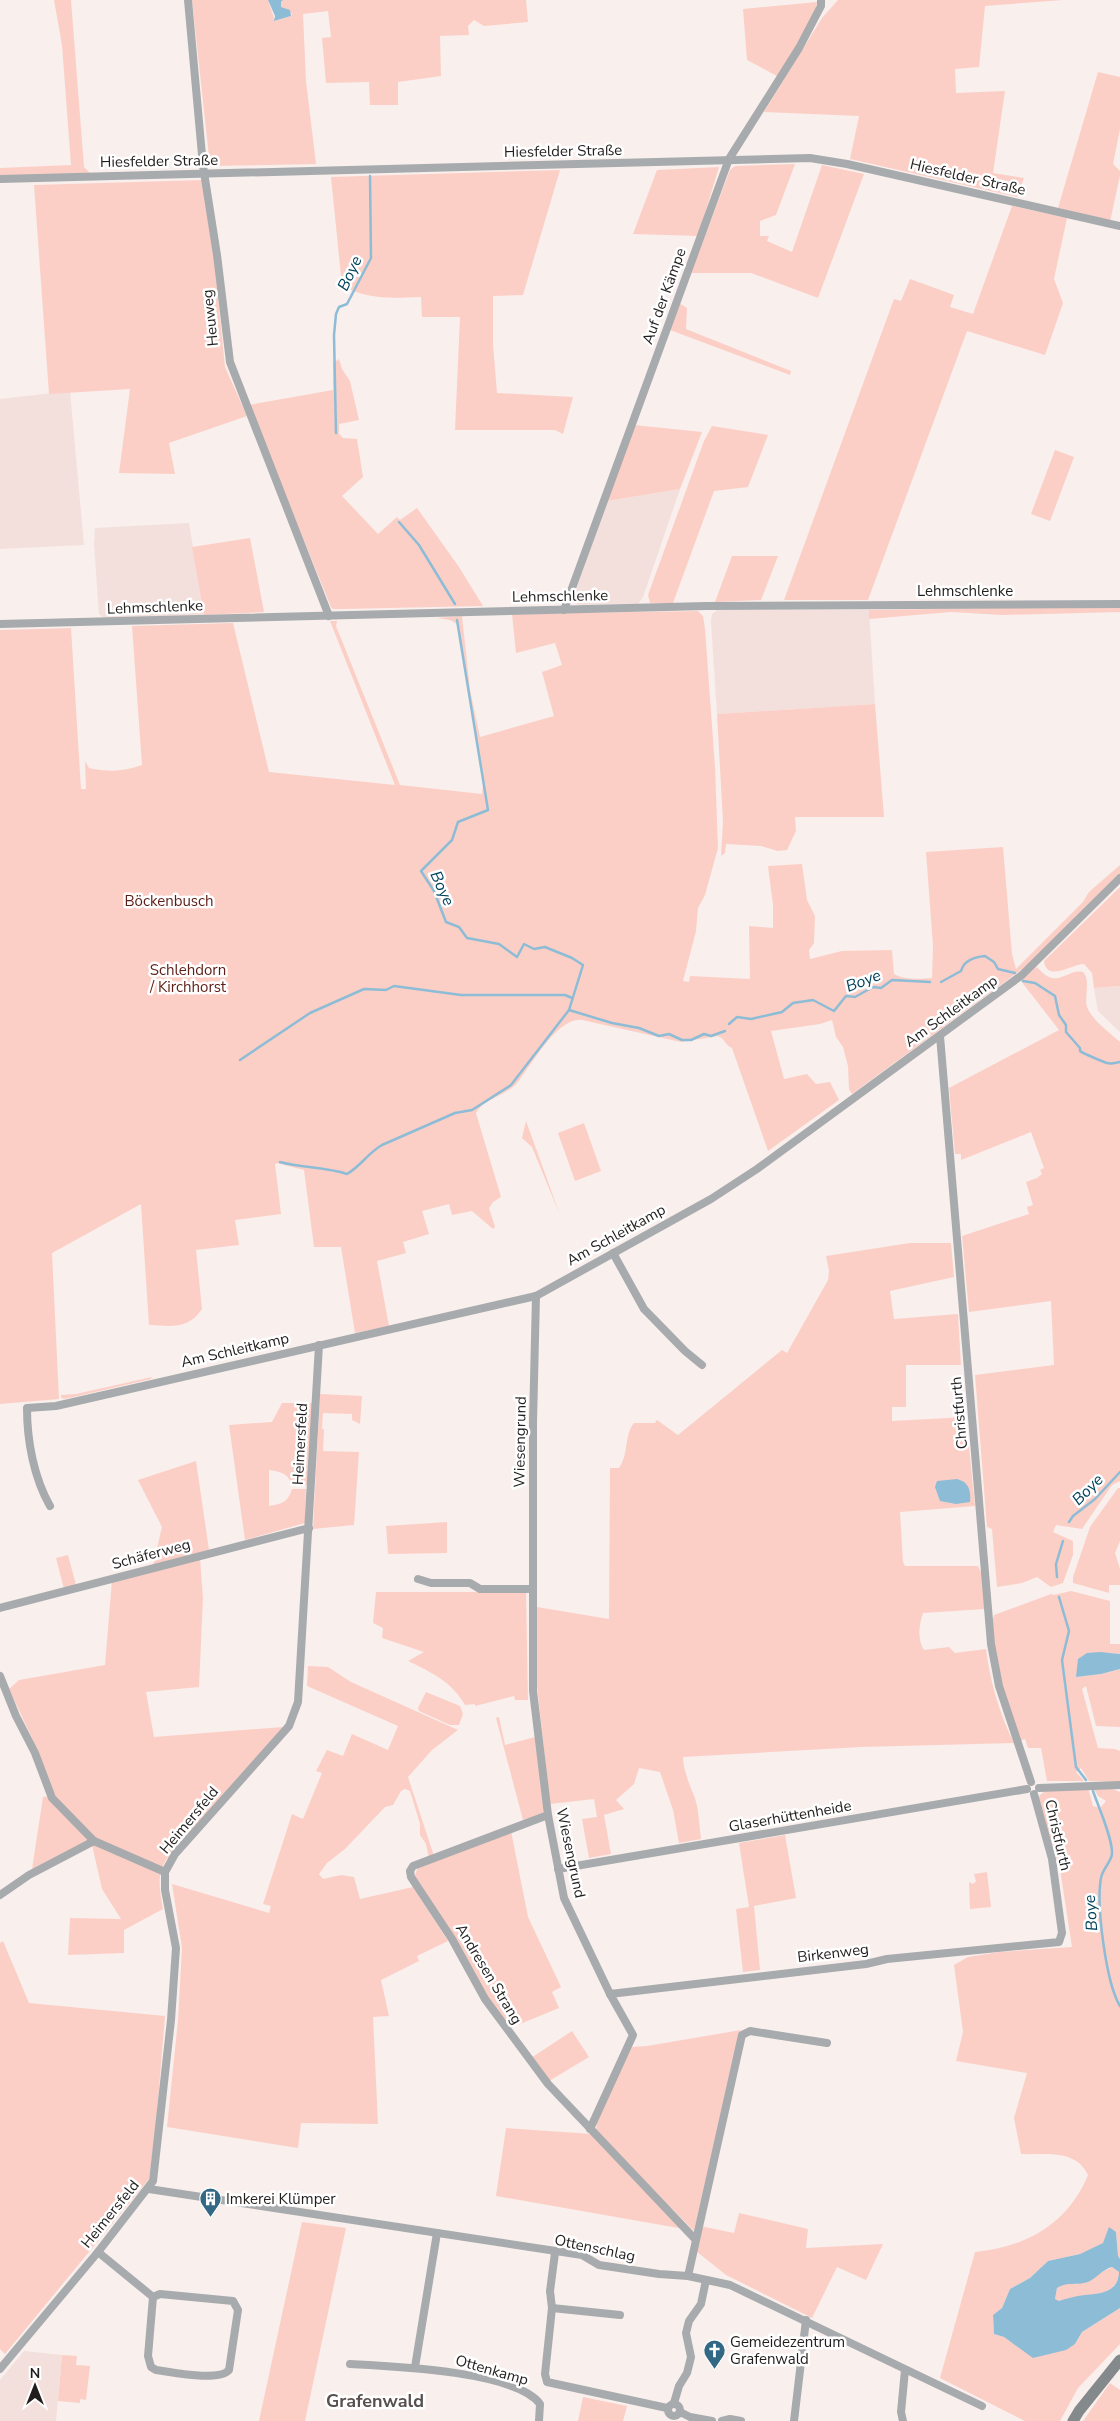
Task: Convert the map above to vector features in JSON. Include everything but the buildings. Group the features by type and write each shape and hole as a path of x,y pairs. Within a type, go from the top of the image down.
{"main road":[{"path":"1073,2421 1084,2403 1120,2360"}],"street":[{"name":"Heuweg","path":"188,0 205,174 222,299 226,347 233,374 329,616"},
{"name":"Auf der Kämpe","path":"564,610 729,159 799,48 821,3"},
{"name":"Hiesfelder Straße","path":"0,179 810,158 847,164 1120,226"},
{"name":"Lehmschlenke","path":"0,624 731,606 1120,604"},
{"name":"Am Schleitkamp","path":"50,1506 43,1493 37,1474 27,1427 27,1408 56,1406 536,1296 711,1199 757,1169 1022,975 1120,878"},
{"name":"Christfurth","path":"940,1036 991,1644 999,1686 1029,1785"},
{"path":"613,1253 644,1309 685,1351 702,1365"},
{"name":"Wiesengrund","path":"536,1296 533,1691 548,1815 564,1898 610,1994 631,2028 632,2039 590,2129"},
{"name":"Heimersfeld","path":"0,2369 98,2252 149,2189 153,2181 160,2126 176,1948 165,1890 165,1872 175,1854 289,1726 298,1702 319,1345"},
{"name":"Schäferweg","path":"0,1608 309,1528"},
{"path":"418,1579 431,1583 470,1583 480,1589 533,1589"},
{"path":"0,1676 16,1716 36,1753 52,1798 94,1841 165,1872"},
{"path":"1029,1785 1030,1793 1120,1785"},
{"name":"Glaserhüttenheide","path":"558,1869 1029,1785"},
{"name":"Christfurth","path":"1037,1791 1052,1859 1062,1933 1059,1942"},
{"name":"Andresen Strang","path":"548,1815 413,1866 410,1871 411,1877 452,1939 485,1999 548,2084 695,2239"},
{"path":"0,1895 29,1875 94,1841"},
{"name":"Birkenweg","path":"610,1994 866,1964 887,1959 1059,1942"},
{"path":"688,2276 743,2034 750,2031 827,2043"},
{"name":"Ottenschlag","path":"149,2189 582,2256 607,2266 706,2280 746,2291 982,2406"},
{"path":"415,2367 437,2233"},
{"path":"98,2252 153,2297"},
{"path":"554,2253 550,2291 552,2308 545,2374 547,2382 671,2406 679,2405 680,2412"},
{"path":"680,2412 672,2418 669,2414 679,2386 687,2373 691,2358 686,2334 689,2321 701,2304 706,2280"},
{"path":"160,2294 233,2301 238,2310 227,2373 216,2377 156,2370 151,2367 148,2356 153,2297 160,2294"},
{"path":"552,2308 620,2315"},
{"path":"794,2421 806,2320"},
{"name":"Ottenkamp","path":"350,2364 415,2367 458,2372 535,2397 540,2404 539,2421"},
{"path":"902,2421 901,2412 905,2370"},
{"path":"680,2412 690,2417 712,2421"},
{"path":"722,2421 730,2419 741,2421"}],"shaded area":[{"path":"70,391 84,545 0,549 0,399"},
{"path":"680,489 643,597 638,604 578,605 575,603 573,598 607,501"},
{"path":"189,523 204,615 113,619 104,618 99,614 94,544 95,528"},
{"path":"717,610 869,610 875,704 717,714 711,621 712,614"},
{"path":"1120,986 1120,1032 1098,1011 1094,988"},
{"path":"24,2351 62,2355 56,2421 0,2421 0,2380"}],"green space":[{"path":"54,0 71,0 84,167 90,173 0,176 0,168 71,165 62,45"},
{"path":"192,0 268,0 275,21 292,14 281,7 280,4 283,0 526,0 528,22 484,26 474,20 468,26 469,35 440,36 441,76 398,82 398,105 370,105 369,82 326,83 322,38 331,37 328,11 303,14 306,81 316,164 210,166"},
{"path":"838,0 1063,0 985,6 979,67 955,69 956,93 1005,91 993,173 1024,178 1017,197 850,159 859,116 764,112 822,18"},
{"path":"817,2 807,30 777,76 747,60 743,9"},
{"path":"1098,72 1120,77 1120,129 1113,164 1120,171 1120,175 1110,222 1058,208"},
{"path":"795,164 776,215 760,221 760,236 769,236 767,241 792,252 822,165 864,174 818,298 751,273 691,273 730,170 735,166"},
{"path":"719,167 698,236 633,234 657,170"},
{"path":"560,170 523,295 493,296 493,344 497,393 573,397 563,434 555,430 455,430 460,317 422,317 421,297 390,298 372,296 352,291 342,286 331,177"},
{"path":"203,180 211,227 225,367 247,416 169,443 175,474 119,473 130,389 49,394 34,185"},
{"path":"1012,206 1067,218 1054,279 1063,303 1045,355 967,331 868,600 784,600 894,299 901,301 910,279 954,295 950,307 973,314"},
{"path":"679,303 687,308 686,329 791,371 790,375 670,330"},
{"path":"339,359 342,369 350,381 359,420 339,424 339,434 343,438 357,439 363,477 342,496 378,534 397,517 400,520 417,508 459,567 483,606 342,609 333,609 331,607 249,405 333,390 333,363"},
{"path":"634,425 702,432 680,489 607,501"},
{"path":"712,426 768,435 748,487 714,491 673,603 650,603 648,595 704,441"},
{"path":"1055,450 1074,457 1050,521 1031,514"},
{"path":"250,538 264,612 204,615 192,547"},
{"path":"732,556 778,556 761,600 715,602"},
{"path":"1120,606 1120,612 1002,615 951,612 869,619 869,610"},
{"path":"698,611 703,616 705,629 715,767 718,848 705,895 698,908 696,931 683,981 689,982 690,976 750,979 749,926 773,928 773,905 768,866 802,864 807,900 815,916 814,943 809,950 810,959 842,951 892,950 894,974 918,979 932,978 933,946 926,852 1003,847 1012,954 1016,969 1083,902 1089,892 1120,865 1120,873 1028,965 852,1094 849,1089 848,1066 843,1047 836,1037 832,1020 820,1024 771,1031 784,1079 807,1074 816,1084 830,1082 839,1100 768,1151 732,1048 720,1037 681,1042 582,1020 573,1021 563,1026 545,1044 517,1083 484,1104 476,1113 501,1197 493,1202 489,1208 495,1227 493,1229 472,1211 452,1215 449,1204 422,1211 429,1234 403,1242 406,1253 377,1261 389,1326 355,1333 341,1247 314,1247 304,1170 277,1163 275,1164 281,1214 235,1220 239,1245 196,1250 202,1309 197,1316 185,1324 172,1326 149,1325 141,1204 52,1253 59,1399 0,1404 0,630 71,628 81,789 86,789 85,761 89,768 116,771 142,765 132,626 233,623 269,772 395,785 330,621 337,621 336,626 400,785 482,794 483,783 457,624 450,620 437,618 462,616 470,690 480,737 554,716 542,672 562,665 555,643 516,653 512,614"},
{"path":"875,704 884,817 795,817 796,831 787,850 778,851 761,846 726,844 725,853 721,856 723,822 717,714"},
{"path":"1120,887 1120,986 1094,988 1092,973 1084,964 1060,971 1050,971 1044,961"},
{"path":"1036,967 1052,978 1079,971 1083,972 1087,979 1086,1003 1089,1012 1120,1042 1120,1481 1112,1485 1082,1529 1056,1525 1053,1532 1073,1541 1073,1555 1063,1583 1051,1587 1037,1577 1022,1583 997,1587 992,1529 987,1527 975,1375 1054,1365 1051,1301 969,1312 962,1236 1029,1214 1027,1207 1033,1205 1026,1182 1037,1178 1042,1174 1040,1170 1044,1168 1031,1132 961,1160 961,1154 955,1154 949,1088 1059,1030 1021,981"},
{"path":"526,1121 560,1215 532,1147 522,1138"},
{"path":"584,1123 601,1171 575,1181 558,1133"},
{"path":"910,1243 951,1243 954,1277 890,1291 894,1319 958,1314 961,1365 906,1365 906,1407 892,1407 892,1421 966,1417 975,1506 900,1512 903,1562 905,1566 978,1566 983,1577 985,1609 923,1613 920,1641 924,1650 949,1647 955,1653 986,1649 996,1697 1014,1743 861,1747 683,1757 686,1776 695,1798 699,1816 701,1839 679,1843 673,1810 660,1772 639,1768 634,1784 616,1800 624,1809 604,1815 611,1854 589,1858 582,1819 597,1817 594,1799 550,1804 537,1686 537,1607 609,1619 610,1468 619,1468 622,1463 629,1433 634,1423 655,1423 657,1420 678,1435 782,1350 787,1353 828,1280 829,1271 826,1256"},
{"path":"152,1377 151,1379 74,1397 63,1399 61,1397 61,1395 76,1394"},
{"path":"320,1394 362,1396 360,1424 352,1420 352,1414 323,1413 322,1429 324,1429 323,1451 359,1452 354,1525 313,1529"},
{"path":"282,1403 313,1403 308,1484 305,1486 292,1485 284,1474 269,1470 269,1506 284,1502 289,1497 292,1489 306,1489 305,1523 245,1540 229,1425 272,1422"},
{"path":"196,1461 209,1550 153,1565 162,1527 138,1480"},
{"path":"1118,1488 1120,1488 1120,1541 1115,1553 1120,1569 1120,1585 1109,1585 1109,1593 1073,1583 1073,1577 1090,1527"},
{"path":"447,1522 447,1553 388,1554 386,1526"},
{"path":"68,1555 76,1585 64,1589 56,1558"},
{"path":"200,1558 203,1598 199,1687 146,1692 154,1737 283,1727 166,1860 160,1878 163,1909 124,1930 124,1953 68,1955 70,1918 121,1919 102,1889 92,1845 88,1842 32,1869 43,1797 53,1796 32,1738 9,1689 19,1680 105,1665 112,1580"},
{"path":"1071,1591 1110,1601 1110,1644 1120,1644 1120,1654 1111,1653 1076,1677 1101,1674 1120,1669 1120,1727 1096,1726 1086,1686 1082,1689 1098,1748 1120,1751 1120,1782 1089,1781 1081,1768 1076,1772 1084,1781 1047,1781 1041,1748 1028,1748 1025,1739 1020,1741 996,1658 992,1626 994,1615 1051,1594"},
{"path":"376,1592 526,1592 528,1700 515,1700 514,1696 475,1706 475,1704 465,1705 447,1684 433,1674 408,1661 424,1652 382,1638 383,1628 373,1623"},
{"path":"308,1666 328,1667 351,1682 458,1730 432,1750 408,1777 434,1856 429,1858 426,1844 420,1835 420,1824 410,1791 405,1789 401,1791 393,1805 385,1807 345,1849 327,1863 319,1874 323,1879 341,1875 354,1877 360,1899 413,1887 448,1941 417,1956 419,1961 381,1980 389,2016 373,2017 378,2124 301,2123 298,2148 167,2127 178,2020 182,1948 172,1884 269,1913 271,1906 263,1904 292,1814 303,1819 322,1773 316,1771 327,1750 343,1756 352,1734 388,1750 398,1726 307,1686"},
{"path":"426,1692 460,1706 463,1714 459,1725 450,1725 419,1711 418,1708"},
{"path":"499,1717 505,1745 535,1737 544,1810 542,1814 523,1820 496,1718"},
{"path":"1088,1788 1093,1806 1100,1808 1106,1801 1098,1796 1094,1789 1113,1789 1120,1792 1120,2259 1118,2257 1116,2232 1104,2243 1080,2254 1048,2261 1030,2278 1010,2289 1002,2308 993,2315 994,2334 1004,2337 1034,2358 1075,2344 1082,2332 1120,2308 1120,2344 1078,2388 1060,2421 1025,2421 940,2378 975,2252 1011,2245 1043,2230 1057,2220 1069,2207 1088,2175 1083,2167 1068,2157 1050,2154 1021,2154 1014,2118 1027,2073 956,2061 963,2032 954,1965 968,1957 999,1952 1072,1947 1060,1869 1038,1800 1039,1796 1045,1791"},
{"path":"511,1831 528,1917 561,1987 552,1992 559,2008 508,2029 414,1878 418,1867"},
{"path":"785,1835 796,1898 754,1906 760,1970 743,1972 736,1909 749,1907 739,1843"},
{"path":"987,1872 991,1907 970,1909 969,1882 973,1884 976,1881 974,1874"},
{"path":"3,1941 29,2003 165,2016 156,2125 149,2179 5,2354 0,2349 0,1943"},
{"path":"741,2030 694,2231 596,2132 597,2120 632,2047"},
{"path":"572,2031 589,2057 549,2081 531,2058"},
{"path":"506,2128 592,2134 684,2229 496,2196"},
{"path":"739,2213 808,2229 806,2248 883,2244 866,2280 837,2267 812,2318 726,2275 696,2251 700,2226 734,2233"},
{"path":"302,2222 346,2228 305,2421 259,2421"},
{"path":"1112,2267 1119,2272 1118,2279 1114,2286 1106,2292 1059,2301 1055,2299 1057,2288 1063,2284 1078,2284"},
{"path":"62,2355 77,2356 76,2365 90,2366 86,2400 80,2399 80,2403 58,2401"},
{"path":"1110,2383 1120,2390 1120,2421 1083,2421"},
{"path":"583,2397 627,2406 623,2421 578,2421"}],"water":[{"path":"268,0 283,0 281,7 290,10 291,16 274,21 275,16"},
{"path":"957,1479 967,1485 970,1502 956,1504 940,1501 935,1487 937,1481"},
{"path":"1087,1653 1120,1654 1120,1669 1101,1674 1076,1677 1078,1659"},
{"path":"1109,2227 1116,2232 1118,2256 1120,2259 1120,2308 1082,2332 1075,2344 1066,2350 1033,2358 1004,2337 994,2334 993,2315 1002,2308 1010,2289 1030,2278 1048,2261 1080,2254 1103,2243","holes":["1112,2267 1119,2272 1115,2285 1104,2292 1076,2296 1059,2301 1055,2299 1057,2288 1061,2286 1088,2282"]}],"waterway":[{"name":"Boye","path":"336,433 334,335 336,314 339,307 347,304 371,258 370,176"},
{"name":"Boye","path":"399,522 419,545 455,604"},
{"name":"Boye","path":"457,620 488,810 458,822 452,840 421,871 434,891 446,922 459,927 467,938 499,944 517,957 524,944 534,949 545,947 572,958 583,965 569,1010 612,1023 639,1028 659,1036 669,1034 682,1040 691,1040 704,1034 711,1036 725,1031"},
{"name":"Boye","path":"941,982 961,971 964,964 973,958 981,956 985,956 994,962 998,969 1015,973"},
{"name":"Boye","path":"729,1024 737,1017 751,1019 782,1012 793,1003 813,1000 834,1011 846,996 855,997 873,987 881,988 892,980 930,982"},
{"name":"Boye","path":"1023,981 1035,983 1055,996 1059,1015 1066,1025 1066,1032 1080,1048 1080,1051 1107,1063 1120,1062"},
{"path":"240,1060 310,1013 364,989 386,990 394,986 461,995 565,995 572,998"},
{"path":"280,1162 347,1174 382,1145 455,1113 472,1110 511,1085 569,1010"},
{"name":"Boye","path":"1069,1522 1073,1516 1095,1499 1120,1472"},
{"name":"Boye","path":"1057,1577 1056,1564 1063,1541"},
{"name":"Boye","path":"1059,1597 1069,1631 1062,1660 1076,1767 1086,1780"},
{"name":"Boye","path":"1093,1791 1108,1831 1112,1848 1111,1857 1101,1878 1100,1906 1103,1944 1110,1980 1120,2006"}],"place":[{"name":"Imkerei Klümper","path":"210,2218"},
{"name":"Gemeidezentrum Grafenwald","path":"714,2370"}],"district":[{"name":"Grafenwald","path":"375,2401"}],"park label":[{"name":"Böckenbusch","path":"169,901"},
{"name":"Schlehdorn / Kirchhorst","path":"188,978"}]}
